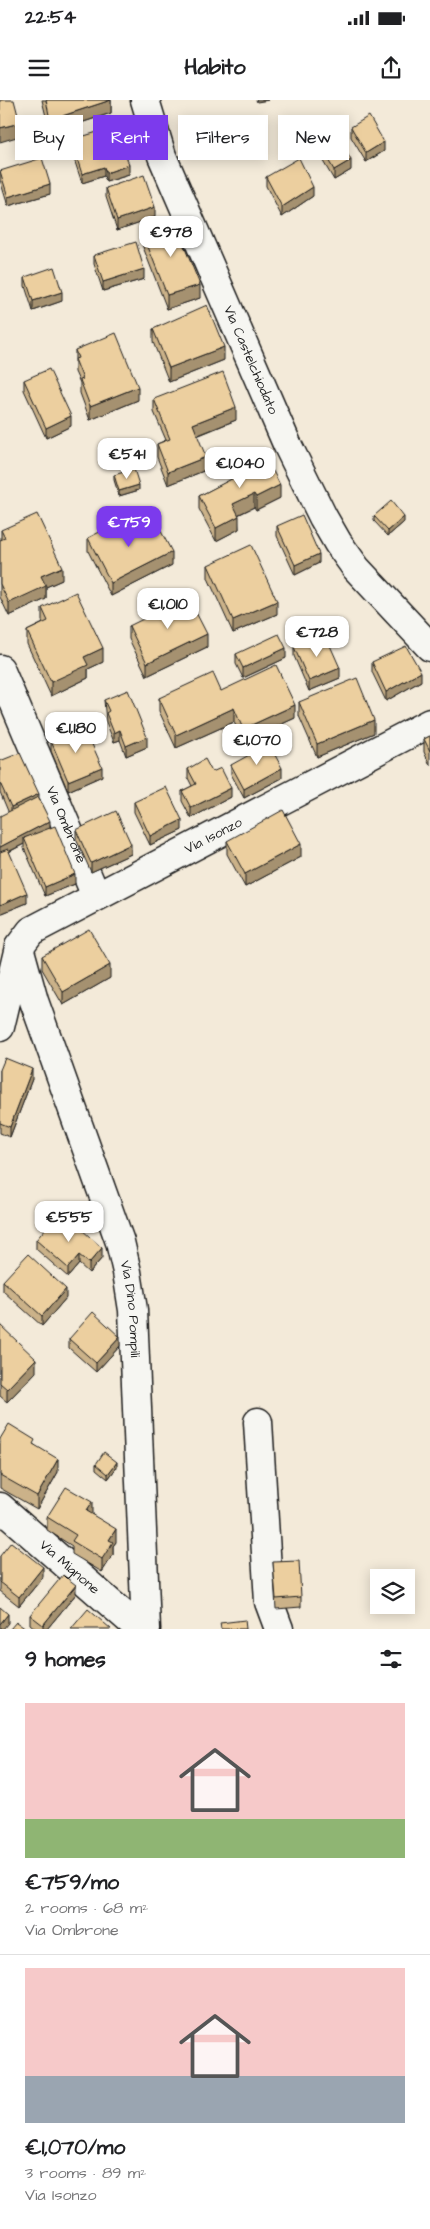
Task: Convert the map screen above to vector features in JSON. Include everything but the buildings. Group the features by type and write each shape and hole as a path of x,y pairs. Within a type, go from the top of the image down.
{"street":[{"name":"Via Castelchiodato","path":"145,100 156,140 169,172 287,444 323,517 356,568 430,648"},
{"name":"Via Ombrone","path":"0,670 96,896"},
{"name":"Via Isonzo","path":"9,943 430,723"},
{"path":"0,1027 9,943"},
{"name":"Via Dino Pompili","path":"9,943 34,1001 120,1242 127,1272 133,1310 146,1629"},
{"path":"258,1422 268,1602 280,1629"},
{"name":"Via Mignone","path":"0,1507 140,1629"}]}
